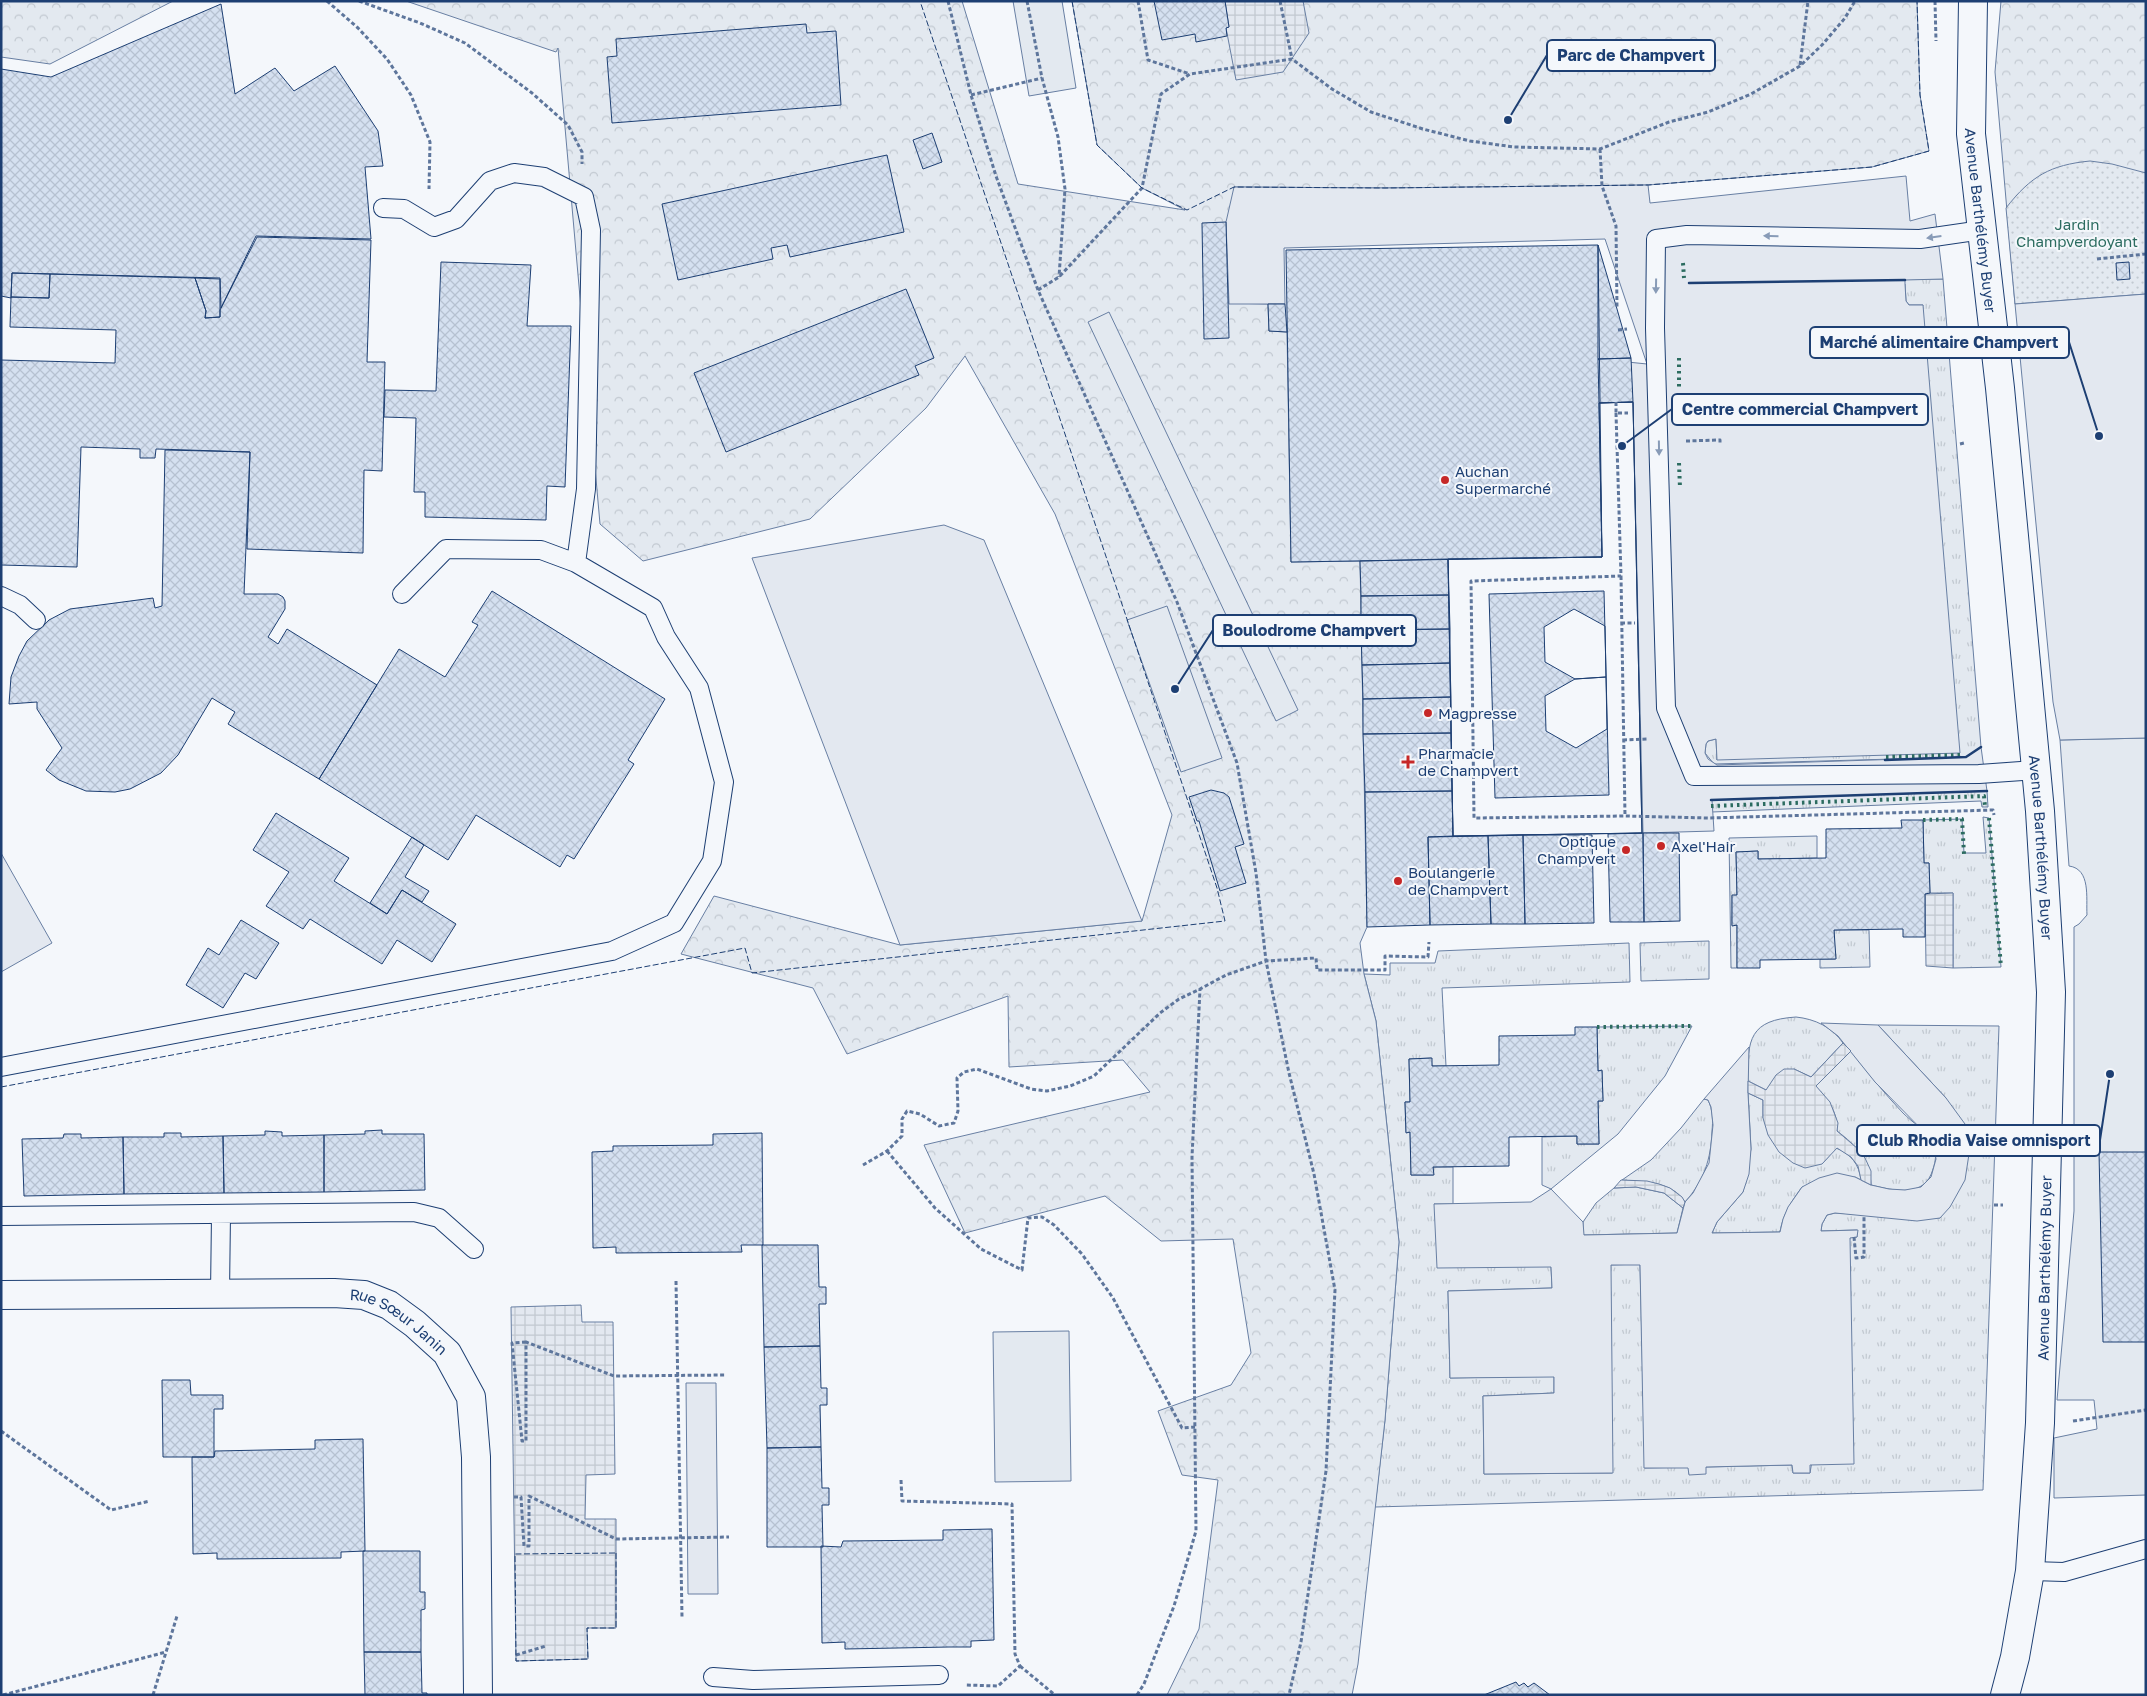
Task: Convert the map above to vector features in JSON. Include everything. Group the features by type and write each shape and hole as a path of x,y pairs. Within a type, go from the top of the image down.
{"main road":[{"name":"Avenue Barthélémy Buyer","path":"1973,1 1971,134 2001,397 2036,770 2051,992 2040,1423 2030,1571 2015,1657 2005,1695"},
{"name":"Rue Sœur Janin","path":"1,1295 334,1293 364,1295 389,1306 415,1324 447,1353 471,1397 476,1457 478,1695"}],"lane":[{"path":"383,208 404,209 434,227 456,219 490,181 514,173 544,176 584,197 591,230 586,489 576,563"},
{"path":"1982,230 1920,239 1687,235 1656,239 1655,328 1666,708 1694,776 1979,774 2036,770"},
{"path":"1,1067 612,951 674,922 712,861 724,782 699,688 666,637 653,608 576,563 541,550 446,550 402,594"},
{"path":"1,596 20,605 36,620"},
{"path":"1,1216 414,1212 439,1218 474,1248"},
{"path":"220,1294 221,1214"},
{"path":"2030,1571 2064,1572 2146,1550"},
{"path":"712,1677 754,1680 939,1675"}],"path":[{"path":"327,1 358,28 386,59 411,95 430,142 430,189 410,213"},
{"path":"358,1 420,23 466,43 532,93 568,125 582,152 584,197"},
{"path":"948,1 971,95 996,176 1038,290 1177,602 1237,763 1256,873 1266,961 1289,1073 1314,1174 1335,1290 1326,1471 1301,1642 1289,1695"},
{"path":"1027,1 1042,78 1058,137 1065,189 1059,277"},
{"path":"1138,1 1148,60 1190,74"},
{"path":"1280,1 1292,59 1332,89 1371,112 1423,129 1470,141 1514,147 1600,149 1669,122 1708,112 1751,94 1800,66 1822,45 1845,18 1855,1"},
{"path":"1800,66 1808,1"},
{"path":"1935,1 1936,42"},
{"path":"1038,290 1059,277 1142,188 1161,94 1190,74 1292,59"},
{"path":"971,95 1042,78"},
{"path":"1600,149 1602,186 1616,226 1616,309"},
{"path":"2097,260 2146,254"},
{"path":"1682,419 1680,412 1720,413 1720,406"},
{"path":"1616,413 1625,816"},
{"path":"1683,433 1683,441 1720,440 1720,443"},
{"path":"1620,576 1471,581 1474,818 1625,816 1708,818 1993,810 1994,815"},
{"path":"863,1165 887,1150 902,1136 902,1119 906,1111 920,1114 939,1126 954,1122 958,1111 957,1078 964,1072 977,1069 1031,1089 1047,1091 1070,1086 1094,1076 1160,1013 1179,999 1226,975 1266,961 1316,958 1317,970 1385,970 1385,956 1428,957 1430,942"},
{"path":"1137,1695 1144,1684 1174,1606 1196,1531 1192,1157 1200,988"},
{"path":"887,1150 935,1208 974,1243 981,1249 1022,1270 1028,1218 1042,1217 1054,1224 1082,1254 1113,1298 1182,1428 1195,1427"},
{"path":"1994,1204 2003,1205"},
{"path":"1854,1237 1856,1258 1864,1257 1864,1215"},
{"path":"676,1281 682,1616"},
{"path":"526,1342 526,1441 522,1441 512,1343 526,1342 614,1376 726,1375"},
{"path":"2040,1423 2064,1422 2146,1410"},
{"path":"1,1431 112,1510 150,1501"},
{"path":"902,1480 902,1501 1012,1504 1015,1654 1020,1666 1055,1695"},
{"path":"521,1497 524,1546 529,1546 529,1496"},
{"path":"514,1497 529,1496 616,1539 729,1537"},
{"path":"153,1695 177,1616"},
{"path":"516,1655 546,1646"},
{"path":"3,1695 166,1652"},
{"path":"939,1675 945,1685 998,1686 1020,1666"}],"green space":[{"path":"1,1 173,1 50,64 1,57"},
{"path":"406,1 962,1 1018,184 1185,210 1142,188 1097,145 1072,1 1917,1 1920,95 1929,151 1872,167 1648,185 1385,188 1234,187 1229,303 1268,304 1269,331 1287,332 1291,562 1360,561 1367,927 1360,943 1364,974 1376,1021 1399,1242 1385,1420 1358,1664 1352,1695 1167,1695 1199,1629 1218,1480 1182,1475 1158,1411 1231,1385 1251,1353 1233,1239 1161,1241 1105,1196 965,1233 924,1145 1150,1092 1123,1060 1009,1067 1008,996 847,1054 813,988 681,954 714,896 900,945 1142,921 1172,815 1055,514 965,356 926,408 810,519 643,561 600,524 558,48 556,52"},
{"path":"1013,1 1062,1 1076,88 1029,96"},
{"path":"2001,1 2146,1 2146,294 2015,304 1995,72"},
{"name":"Jardin Champverdoyant","path":"2090,161 2112,164 2146,173 2146,294 2015,304 2006,208 2024,188 2042,174 2052,169"},
{"path":"1943,279 1981,747 1966,757 1714,764 1705,753 1706,744 1708,741 1716,739 1717,760 1923,305 1909,305 1906,301 1905,284 1689,283"},
{"path":"1109,312 1298,710 1276,721 1088,322"},
{"path":"1167,606 1222,758 1181,772 1127,620"},
{"path":"2146,738 2146,1495 2054,1498 2054,1438 2097,1429 2094,1400 2057,1400 2074,1211 2074,927 2087,915 2087,893 2084,878 2076,868 2069,866 2060,740"},
{"path":"1987,791 1988,807 1982,807 1981,801 1712,812 1711,800"},
{"path":"1983,817 1989,818 2001,967 1953,968 1953,893 1930,893 1929,863 1924,863 1923,820 1962,819 1964,853 1986,853"},
{"path":"1817,836 1817,858 1758,859 1758,851 1736,852 1737,895 1732,896 1732,925 1737,925 1737,968 1731,968 1729,838"},
{"path":"1834,930 1869,930 1870,967 1820,968 1820,959 1835,959"},
{"path":"1709,941 1709,979 1641,981 1640,943"},
{"path":"1629,943 1630,982 1442,988 1446,1066 1432,1066 1431,1058 1409,1059 1410,1102 1405,1102 1406,1132 1410,1132 1411,1175 1433,1175 1433,1167 1453,1167 1453,1204 1434,1204 1551,1266 1552,1288 1448,1291 1450,1378 1554,1376 1554,1393 1483,1396 1484,1474 1612,1473 1610,1265 1640,1264 1645,1468 1689,1467 1689,1474 1706,1467 1792,1465 1793,1473 1810,1473 1850,1237 1857,1237 1857,1230 1821,1231 1822,1224 1827,1215 1835,1213 1940,1218 1946,1098 1878,1025 1999,1026 1983,1490 1375,1507 1385,1420 1399,1242 1376,1021 1364,974 1390,975 1390,963 1435,963 1438,951"},
{"path":"1796,1017 1810,1020 1828,1028 1843,1043 1811,1077 1794,1069 1766,1090 1748,1081 1749,1054 1754,1034 1760,1027 1769,1022"},
{"path":"1692,1026 1665,1076 1618,1134 1551,1189 1542,1185 1542,1137 1577,1136 1577,1144 1599,1144 1598,1101 1603,1101 1602,1071 1598,1071 1597,1027"},
{"path":"1851,1051 1889,1098 1933,1143 1936,1156 1935,1162 1929,1178 1923,1185 1908,1190 1899,1190 1871,1185 1868,1168 1861,1154 1851,1142 1837,1131 1834,1112 1815,1086"},
{"path":"1748,1093 1763,1100 1763,1118 1822,1164 1836,1148 1846,1153 1856,1164 1861,1180 1855,1177 1802,1187 1788,1208 1780,1232 1712,1233 1717,1222 1743,1192 1751,1149"},
{"path":"1704,1099 1708,1100 1712,1116 1710,1151 1702,1178 1685,1202 1673,1190 1665,1186 1648,1182 1622,1180 1651,1160 1681,1128"},
{"path":"1636,1187 1664,1193 1683,1208 1677,1233 1583,1235 1583,1222 1596,1203 1614,1188"},
{"path":"1069,1331 1071,1481 995,1482 993,1332"}],"shaded area":[{"path":"1225,1 1303,1 1309,33 1283,72 1236,80 1226,28 1229,27"},
{"path":"1906,176 1910,221 1935,214 1943,279 1905,280 1905,284 1906,301 1909,305 1923,305 1960,753 1717,760 1716,739 1708,741 1705,753 1708,759 1717,765 1966,757 1981,747 1987,791 1712,800 1714,831 1643,833 1633,403 1598,359 1647,364 1605,239 1284,248 1285,304 1229,304 1226,222 1234,187 1385,188 1648,185 1650,203"},
{"path":"2146,294 2146,738 2060,740 2053,702 2015,304"},
{"path":"944,525 984,540 1142,921 900,945 752,558"},
{"path":"1,853 52,943 1,972"},
{"path":"1953,893 1953,968 1926,966 1925,894"},
{"path":"1821,1023 1878,1025 1946,1098 1965,1124 1969,1154 1965,1180 1950,1207 1940,1218 1917,1221 1835,1213 1827,1215 1822,1224 1821,1231 1858,1230 1857,1237 1850,1238 1854,1464 1810,1465 1810,1473 1793,1473 1792,1465 1706,1467 1706,1474 1689,1475 1688,1468 1644,1468 1640,1265 1611,1265 1613,1473 1484,1474 1483,1396 1554,1393 1554,1377 1450,1378 1448,1291 1552,1288 1551,1267 1437,1268 1434,1204 1531,1202 1551,1189 1583,1222 1584,1235 1677,1233 1685,1202 1693,1193 1709,1163 1713,1125 1711,1107 1708,1100 1704,1099 1749,1047 1748,1093 1751,1149 1749,1174 1743,1192 1717,1222 1712,1233 1780,1232 1788,1207 1802,1187 1819,1178 1837,1173 1889,1189 1905,1190 1921,1187 1931,1177 1936,1159 1933,1141 1875,1082 1838,1036"},
{"path":"1843,1043 1851,1051 1816,1086 1830,1102 1838,1123 1837,1131 1858,1149 1865,1158 1871,1171 1871,1185 1861,1180 1858,1166 1851,1157 1837,1148 1822,1164 1805,1168 1793,1163 1779,1152 1768,1135 1763,1118 1763,1100 1748,1093 1748,1081 1766,1090 1776,1075 1784,1069 1794,1069 1811,1077"},
{"path":"1621,1180 1647,1181 1670,1188 1682,1197 1685,1202 1683,1208 1664,1193 1636,1187 1614,1188"},
{"path":"581,1305 582,1322 613,1322 615,1474 586,1475 585,1519 616,1519 616,1628 587,1628 588,1659 516,1661 511,1307"},
{"path":"686,1383 716,1383 718,1594 688,1594"}],"building":[{"path":"1154,1 1225,1 1229,27 1226,28 1227,36 1196,42 1195,34 1162,40"},
{"path":"221,4 235,94 275,68 294,91 335,66 378,131 383,166 365,167 371,239 256,236 221,308 220,278 12,273 11,298 1,296 1,69 51,77"},
{"path":"806,24 807,33 836,31 841,105 612,123 607,57 617,56 616,39"},
{"path":"932,133 942,162 923,169 913,140"},
{"path":"887,155 904,232 790,257 787,245 771,248 773,259 678,280 662,204"},
{"path":"1226,222 1229,338 1204,339 1202,223"},
{"path":"257,237 371,240 367,362 385,362 382,471 364,470 363,553 247,549 250,452 156,449 155,458 140,458 140,449 81,447 77,567 1,565 1,360 115,363 116,330 10,327 11,297 49,298 50,274 195,278 206,311 205,318 220,317 220,310"},
{"name":"Auchan Supermarché","path":"1598,245 1602,557 1291,562 1286,250"},
{"path":"1598,245 1617,309 1631,358 1598,359"},
{"path":"441,262 531,265 527,326 571,326 565,487 547,486 546,520 425,517 425,492 414,492 416,418 384,417 385,390 436,391"},
{"path":"2129,262 2130,279 2117,280 2116,263"},
{"path":"12,273 50,274 49,298 11,297"},
{"path":"195,278 220,279 220,317 205,318 206,311"},
{"path":"906,289 934,358 915,366 919,375 726,452 694,373"},
{"path":"1268,304 1285,304 1287,332 1269,331"},
{"path":"1631,358 1633,402 1599,403 1598,359"},
{"path":"1633,402 1642,833 1453,836 1448,559 1602,557 1599,403","holes":["1604,591 1609,795 1495,798 1489,594"]},
{"path":"1633,402 1642,833 1453,836 1448,559 1602,557 1599,403"},
{"path":"165,450 250,452 244,594 278,594 283,597 285,609 268,637 278,644 287,629 377,685 319,779 228,724 235,712 212,698 178,755 161,773 130,789 115,792 86,791 59,780 46,770 62,748 37,709 37,702 9,704 11,677 19,656 27,641 49,620 70,609 153,598 155,608 162,606"},
{"path":"1448,559 1449,595 1361,596 1360,561"},
{"path":"492,591 665,699 628,760 634,764 574,859 567,855 560,867 476,815 448,860 319,779 399,649 445,677 478,625 472,622"},
{"path":"1449,595 1450,629 1361,630 1361,596"},
{"path":"1574,609 1605,626 1606,677 1575,679 1545,662 1544,627"},
{"path":"1450,629 1450,663 1362,665 1361,630"},
{"path":"1450,663 1451,697 1363,699 1362,665"},
{"path":"1606,677 1607,729 1576,748 1546,731 1545,696 1575,679"},
{"path":"1451,697 1451,733 1363,734 1363,699"},
{"name":"Pharmacie de Champvert","path":"1451,733 1452,791 1365,792 1363,734"},
{"path":"1211,790 1224,793 1229,797 1244,844 1235,847 1246,883 1220,891 1199,821 1197,821 1189,797"},
{"name":"Boulangerie de Champvert","path":"1452,791 1453,836 1428,837 1430,925 1367,927 1365,792"},
{"path":"276,813 349,858 334,881 387,914 402,890 456,924 432,962 397,940 382,964 310,919 303,929 266,906 289,872 253,850"},
{"path":"1901,820 1923,820 1924,863 1929,863 1930,893 1925,894 1925,937 1903,937 1903,929 1834,930 1836,959 1760,960 1760,968 1737,968 1737,925 1732,926 1732,895 1737,895 1736,852 1758,851 1758,859 1826,858 1826,829 1902,828"},
{"path":"1643,833 1679,833 1680,921 1644,922"},
{"path":"1643,833 1644,922 1610,922 1608,834"},
{"path":"1523,835 1525,924 1491,924 1488,836"},
{"path":"1523,835 1592,835 1594,923 1525,924"},
{"path":"1488,836 1491,924 1430,925 1428,837"},
{"path":"412,837 424,845 405,877 429,891 422,902 402,890 387,914 370,903"},
{"path":"241,920 279,943 256,979 245,973 223,1008 186,985 208,948 219,955"},
{"path":"1575,1027 1597,1027 1598,1071 1602,1070 1603,1101 1598,1101 1599,1144 1577,1144 1577,1136 1509,1137 1509,1166 1433,1167 1434,1175 1411,1175 1410,1132 1406,1133 1405,1102 1410,1102 1409,1059 1432,1058 1432,1066 1499,1065 1499,1036 1575,1035"},
{"path":"382,1130 382,1134 424,1134 425,1190 324,1192 324,1135 365,1134 365,1131"},
{"path":"265,1131 282,1132 282,1136 324,1135 324,1192 224,1193 223,1136 265,1135"},
{"path":"164,1133 181,1133 181,1137 223,1136 224,1193 124,1194 123,1137 164,1137"},
{"path":"762,1133 763,1245 741,1245 742,1252 616,1253 616,1247 593,1248 592,1152 613,1151 613,1146 713,1145 713,1134"},
{"path":"64,1134 81,1134 81,1138 123,1137 124,1194 24,1196 22,1139 63,1138"},
{"path":"2099,1152 2146,1152 2146,1342 2103,1342"},
{"path":"762,1245 818,1245 819,1287 826,1287 826,1304 819,1304 820,1346 764,1347"},
{"path":"820,1346 821,1388 827,1388 827,1405 820,1405 821,1447 767,1448 764,1347"},
{"path":"162,1380 190,1380 191,1395 223,1395 223,1409 214,1409 214,1457 163,1457"},
{"path":"363,1439 365,1551 341,1552 341,1558 217,1559 217,1553 193,1554 192,1457 214,1457 215,1451 315,1449 315,1440"},
{"path":"821,1447 822,1488 829,1488 829,1505 822,1505 823,1547 767,1547 767,1448"},
{"path":"992,1529 994,1640 971,1641 971,1647 845,1649 845,1642 822,1643 821,1546 841,1547 843,1541 943,1540 943,1530"},
{"path":"363,1551 420,1551 420,1592 425,1592 425,1609 421,1610 421,1652 364,1652"},
{"path":"364,1652 421,1652 422,1693 427,1693 427,1695 365,1695"},
{"path":"1516,1682 1519,1686 1524,1683 1528,1687 1534,1683 1550,1695 1484,1695"}],"hedge":[{"path":"1683,263 1684,278"},
{"path":"1679,358 1679,388"},
{"path":"1679,463 1680,488"},
{"path":"1886,757 1961,755"},
{"path":"1711,806 1984,796 1985,807"},
{"path":"1989,818 2001,967"},
{"path":"1923,820 1962,819 1964,854"},
{"path":"1597,1027 1692,1026"}],"fence":[{"path":"1,1087 745,948 752,973 1225,921 1217,888 920,1"},
{"path":"1072,1 1097,145 1142,188 1187,210 1234,187 1385,188 1648,185 1872,167 1929,151 1920,95 1917,1"},
{"path":"616,1553 616,1628 587,1628 588,1659 516,1661 515,1554 616,1553"}],"wall":[{"path":"1689,283 1905,280"},
{"path":"1885,760 1966,757 1981,747"},
{"path":"1711,800 1987,791"}],"place":[{"name":"Parc de Champvert","path":"1508,120"},
{"name":"Marché alimentaire Champvert","path":"2099,436"},
{"name":"Centre commercial Champvert","path":"1622,446"},
{"name":"Auchan Supermarché","path":"1445,480"},
{"name":"Boulodrome Champvert","path":"1175,689"},
{"name":"Magpresse","path":"1428,713"},
{"name":"Pharmacie de Champvert","path":"1408,762"},
{"name":"Axel'Hair","path":"1661,846"},
{"name":"Optique Champvert","path":"1626,850"},
{"name":"Boulangerie de Champvert","path":"1398,881"},
{"name":"Club Rhodia Vaise omnisport","path":"2110,1074"}]}
